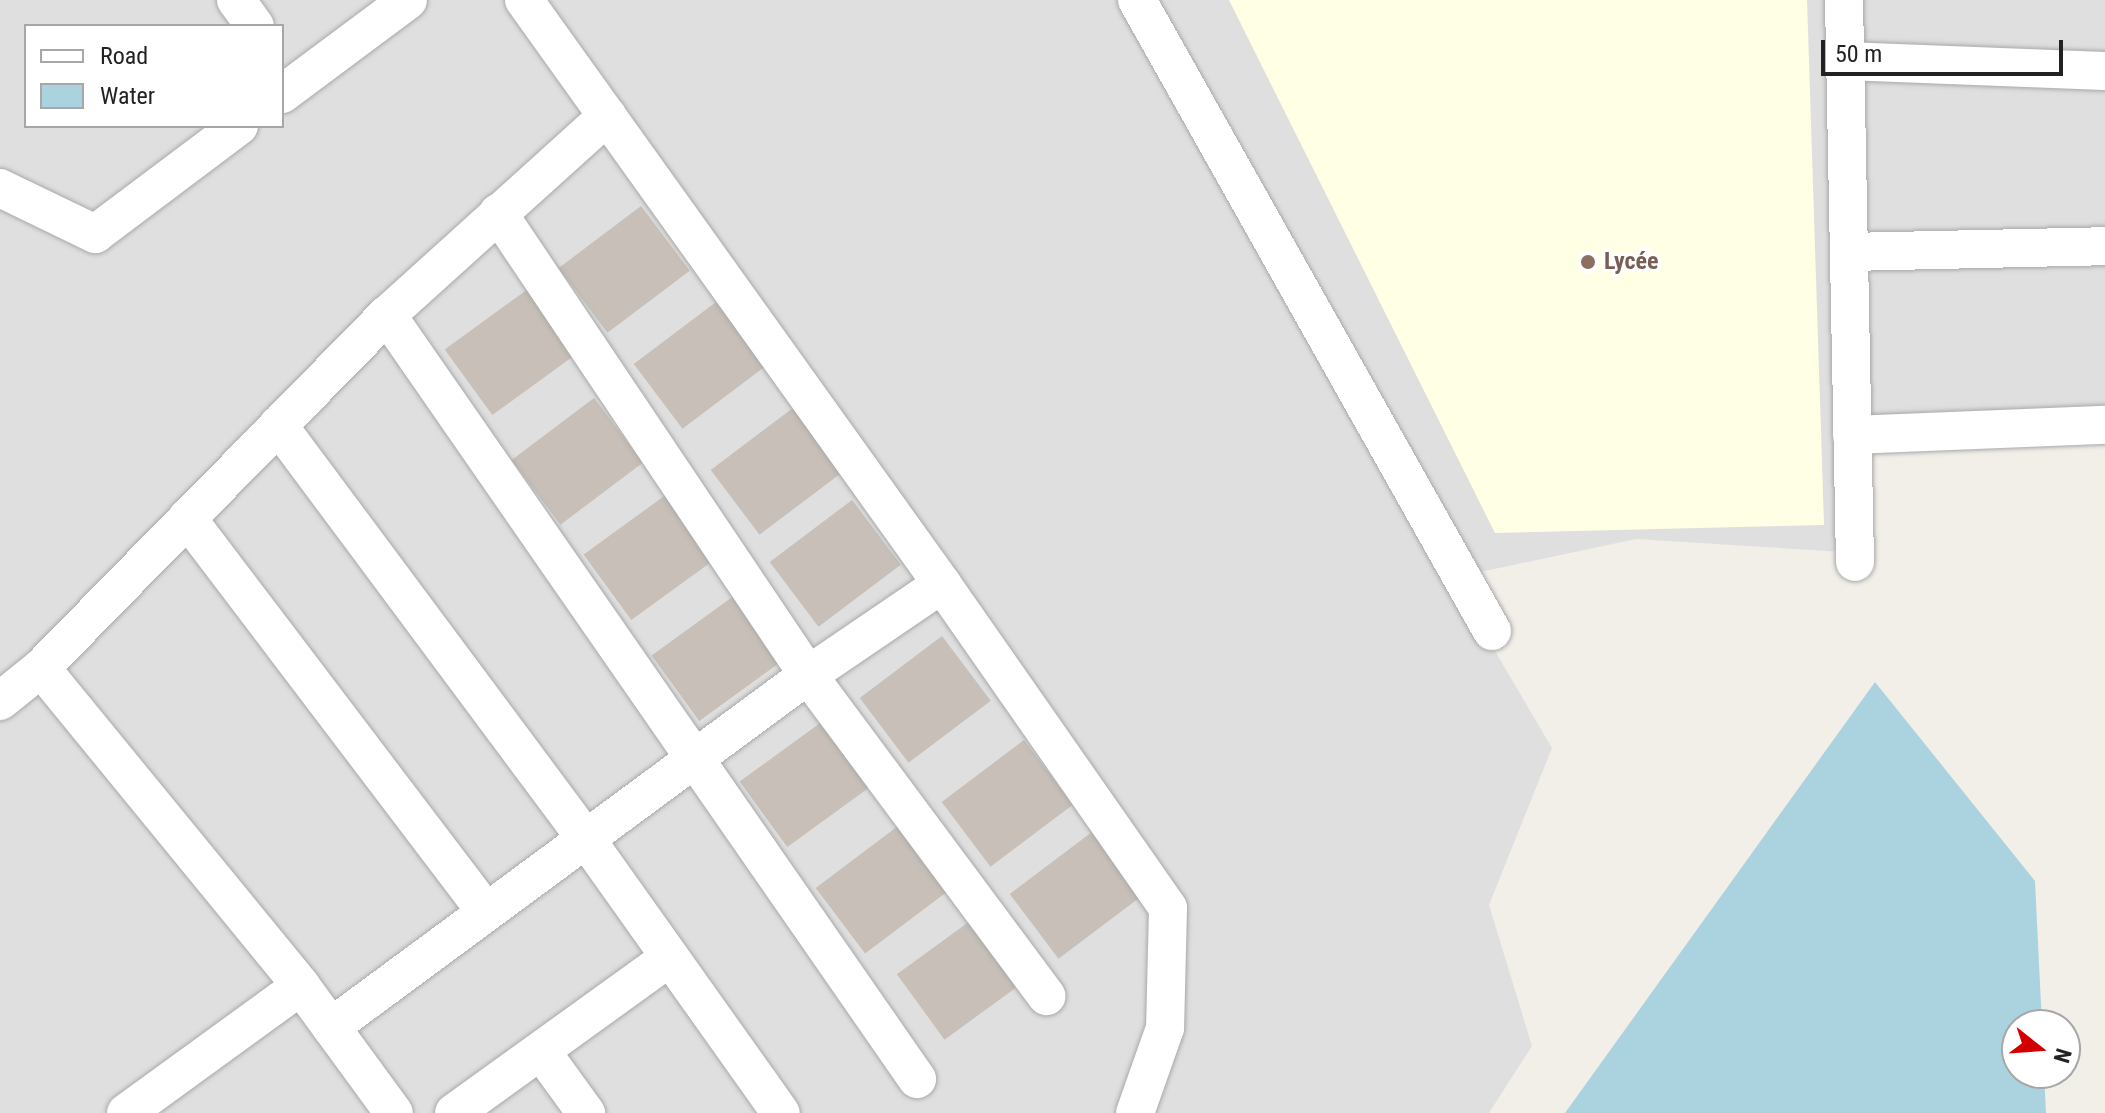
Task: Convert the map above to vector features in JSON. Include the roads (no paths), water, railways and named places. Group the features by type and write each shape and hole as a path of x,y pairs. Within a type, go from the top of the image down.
{"street":[{"path":"236,0 254,24"},
{"path":"287,80 408,0"},
{"path":"524,0 942,584 1168,908 1165,1028 1135,1113"},
{"path":"1137,0 1492,631"},
{"path":"1844,0 1855,562"},
{"path":"1845,61 2105,71"},
{"path":"0,701 41,668 387,315 607,116"},
{"path":"0,188 95,234 236,128"},
{"path":"498,213 808,675 1046,996"},
{"path":"1849,252 2105,246"},
{"path":"387,315 917,1079"},
{"path":"278,425 586,839 781,1113"},
{"path":"1852,435 2105,425"},
{"path":"187,518 486,912"},
{"path":"331,1027 808,675 942,584"},
{"path":"41,668 301,986 394,1113"},
{"path":"454,1113 670,957"},
{"path":"129,1112 301,986"},
{"path":"541,1051 586,1113"}],"water":[{"path":"1875,682 2035,881 2041,1009 2001,1009 2001,1089 2045,1089 2046,1113 1565,1113"}],"place":[{"name":"Lycée","path":"1588,262"}]}
